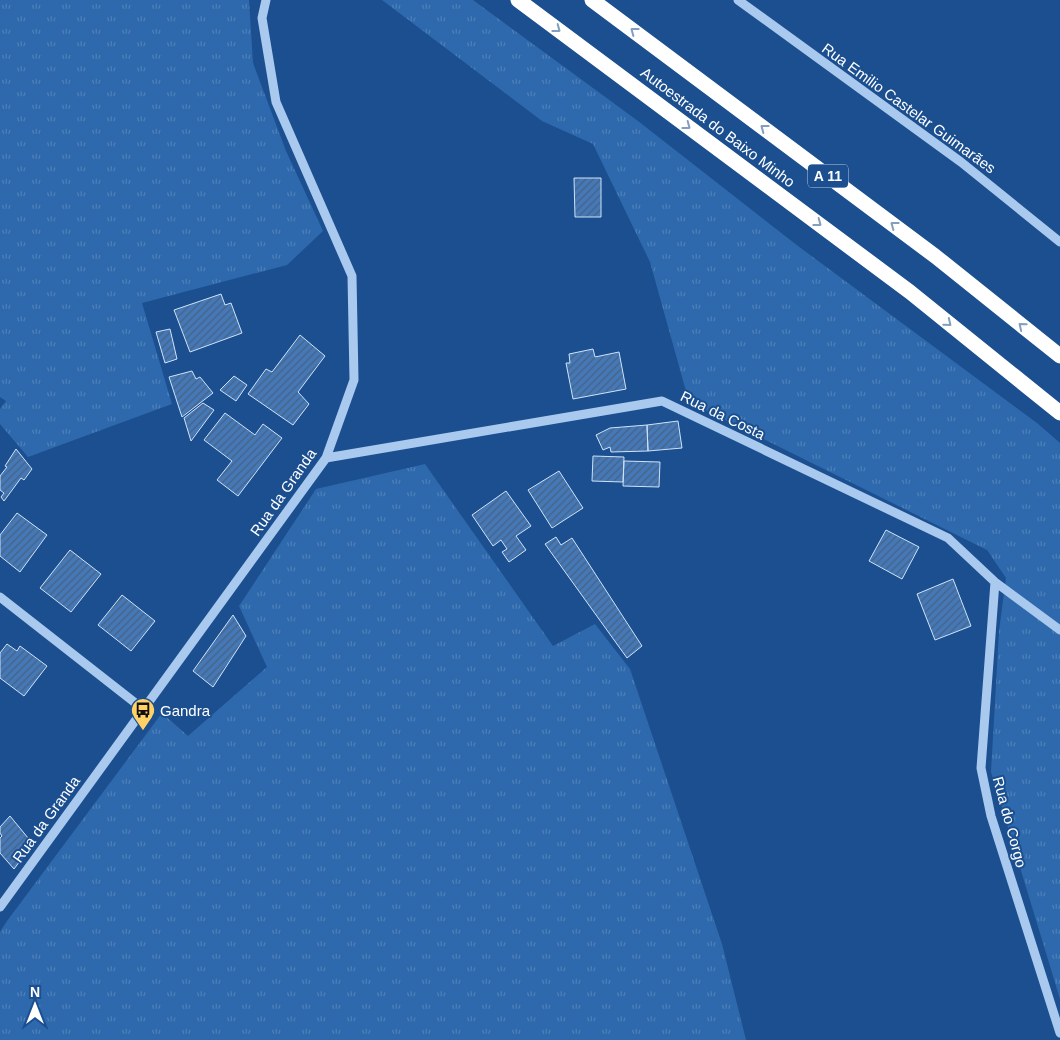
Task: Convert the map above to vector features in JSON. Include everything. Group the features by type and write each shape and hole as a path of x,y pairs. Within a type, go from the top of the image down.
{"highway":[{"name":"Autoestrada do Baixo Minho","path":"518,0 910,292 1060,413"},
{"name":"Autoestrada do Baixo Minho","path":"592,0 935,256 1060,356"}],"street":[{"name":"Rua da Granda","path":"0,907 326,458 354,380 352,276 276,102 262,18 266,0"},
{"name":"Rua Emilio Castelar Guimarães","path":"738,0 961,162 1060,242"},
{"name":"Rua da Costa","path":"326,458 662,401 948,538 995,582 1060,630"},
{"name":"Rua do Corgo","path":"995,582 981,768 991,816 1060,1033"},
{"path":"0,596 142,709"}],"green space":[{"path":"0,0 249,0 253,63 286,151 323,231 287,265 142,303 172,404 28,457 0,424 0,409 6,401 0,397"},
{"path":"382,0 473,0 638,121 798,246 1037,423 1060,443 1060,999 991,772 999,631 1006,578 987,550 689,402 650,262 593,144 542,121"},
{"path":"425,464 553,646 595,624 630,669 722,944 746,1040 0,1040 0,932 162,713 188,736 267,667 239,606 316,489"}],"building":[{"path":"574,178 601,178 601,217 575,217"},
{"path":"221,294 225,305 231,303 242,333 190,352 174,310"},
{"path":"170,329 177,359 165,363 156,332"},
{"path":"300,335 325,356 298,392 309,404 293,425 248,394 266,369 272,372"},
{"path":"593,349 595,357 619,352 626,389 573,399 566,363 570,363 569,354"},
{"path":"192,371 196,379 200,377 213,393 182,417 169,377"},
{"path":"234,376 247,385 236,401 220,390"},
{"path":"203,403 214,410 191,441 184,418"},
{"path":"225,413 255,435 263,424 282,438 238,496 217,480 232,461 204,440"},
{"path":"678,421 682,448 648,451 647,425"},
{"path":"647,425 648,451 611,452 610,447 603,450 596,435 610,428"},
{"path":"16,449 32,469 24,480 21,478 4,501 1,497 4,493 0,490 0,476"},
{"path":"593,456 624,457 623,482 592,481"},
{"path":"624,461 660,462 659,487 623,486"},
{"path":"559,471 583,508 552,528 528,490"},
{"path":"506,491 531,526 516,536 526,550 509,562 502,552 507,549 501,540 493,546 472,515"},
{"path":"17,513 47,535 20,572 0,556 0,535"},
{"path":"886,530 919,547 902,579 869,561"},
{"path":"556,537 561,545 572,538 642,646 627,658 545,544"},
{"path":"70,550 101,574 71,612 40,588"},
{"path":"953,579 971,626 935,640 917,594"},
{"path":"122,595 155,621 131,651 98,625"},
{"path":"233,615 246,636 213,687 193,671"},
{"path":"7,644 17,651 20,646 47,666 24,696 0,678 0,653"},
{"path":"10,816 33,844 14,869 0,853 0,838 2,836 0,827"}],"place":[{"name":"Gandra","path":"143,731"}]}
